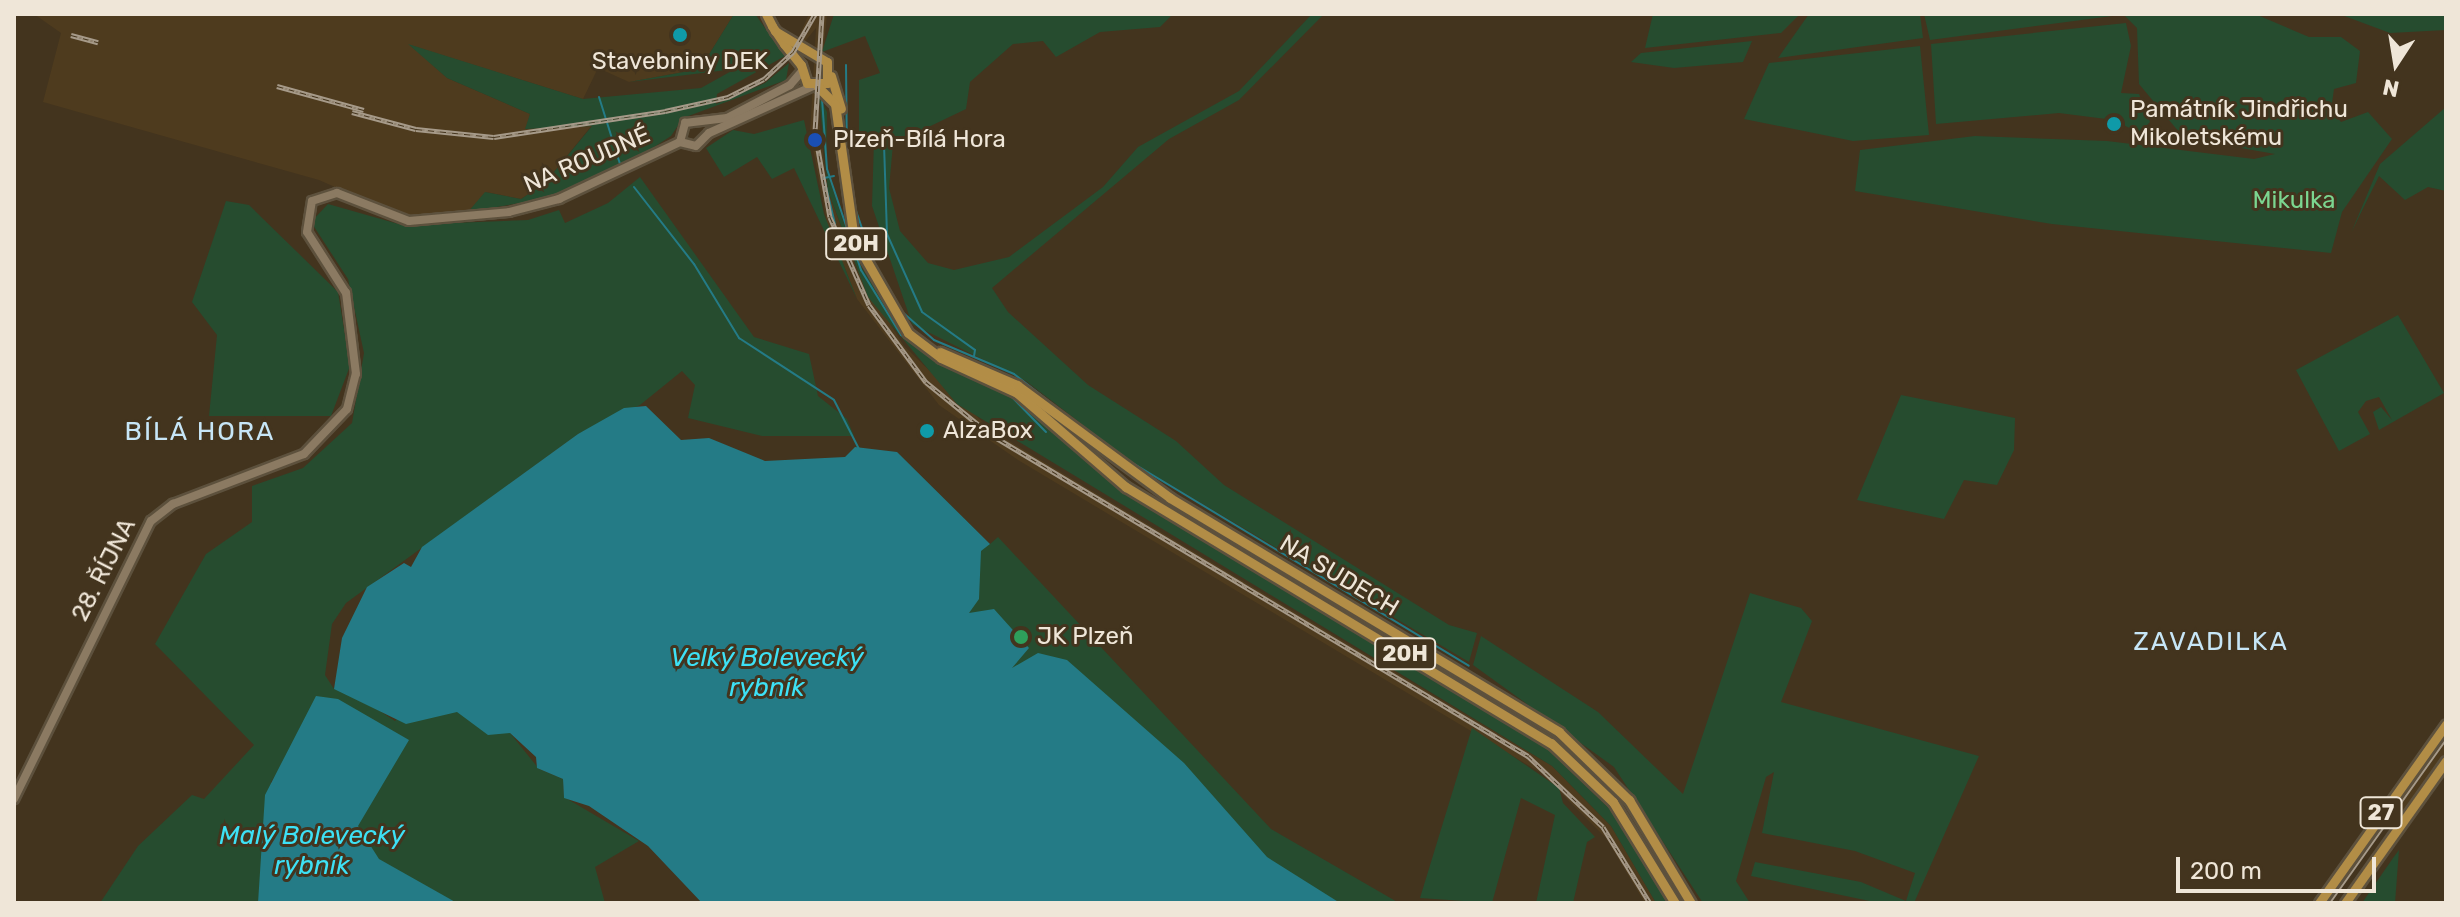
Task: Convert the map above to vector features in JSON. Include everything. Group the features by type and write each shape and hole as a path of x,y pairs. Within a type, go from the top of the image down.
{"main road":[{"path":"766,14 816,87"},
{"path":"775,31 817,58 831,76"},
{"name":"NA ROUDNÉ","path":"680,142 681,126 698,124 778,93 817,58"},
{"name":"NA ROUDNÉ","path":"323,194 344,195 409,221 509,212 559,199 680,142 691,147 703,138 816,87 831,76"},
{"name":"NA SUDECH","path":"831,76 840,99 838,132"},
{"name":"NA SUDECH","path":"816,87 834,100 854,239 876,289 915,340 1017,393 1085,458 1136,493 1551,743 1613,802 1675,903"},
{"path":"698,124 703,138"},
{"name":"28. ŘÍJNA","path":"14,799 151,521 173,504 304,454 347,409 356,374 346,293 305,222 323,194"},
{"name":"NA SUDECH","path":"915,340 1017,385 1170,498 1559,732 1629,800 1691,903"},
{"name":"27","path":"2319,903 2446,724"},
{"name":"27","path":"2345,903 2446,761"}],"shaded area":[{"path":"34,14 734,14 700,69 629,82 598,68 583,99 410,45 447,78 530,114 526,129 592,125 544,184 521,199 486,192 468,212 401,216 319,180 43,102 61,33"},
{"path":"809,14 827,14 818,111 828,191 857,270 904,346 992,431 1552,766 1611,826 1656,903 1645,903 1606,838 1541,773 1018,460 939,405 857,299 827,223 810,133 816,28 802,45 797,41"},
{"path":"2446,733 2446,754 2396,825 2386,817"}],"green space":[{"path":"734,14 755,14 785,56 717,94 716,104 765,83 789,63 786,80 683,118 671,136 628,164 549,198 468,212 485,192 521,199 544,184 592,126 525,129 530,114 447,78 408,44 583,99 701,88 735,69 629,82 700,69"},
{"path":"834,14 1173,14 1160,27 1100,32 1056,57 1043,41 1013,44 970,82 966,109 893,144 889,188 900,231 928,263 954,270 1009,257 1103,187 1138,147 1239,91 1312,14 1324,14 1239,100 1169,139 992,288 1008,312 1088,385 1176,441 1224,485 1449,625 1477,633 1469,662 1127,459 1026,381 912,324 872,206 874,140 859,136 859,80 880,73 865,36 822,52"},
{"path":"1653,14 1800,14 1781,33 1645,48"},
{"path":"1809,14 1920,14 1923,38 1778,58"},
{"path":"1924,14 2120,14 2120,15 1930,40"},
{"name":"Mikulka","path":"2123,14 2255,14 2309,37 2341,37 2360,51 2356,83 2334,89 2331,110 2341,122 2368,112 2392,139 2342,212 2331,253 2052,224 1855,191 1860,150 1975,136 2107,141 2254,159 2275,154 2184,138 2139,84 2137,28"},
{"path":"2339,14 2446,14 2446,30 2390,33"},
{"path":"2126,23 2131,46 2121,93 2139,94 2150,122 2139,133 2114,120 2059,113 1936,124 1931,44"},
{"path":"1752,41 1743,62 1674,68 1631,62 1641,53"},
{"path":"1920,46 1929,135 1853,141 1744,119 1769,63"},
{"path":"819,96 827,112 826,169 855,257 908,340 1007,391 1124,494 1542,744 1618,817 1667,903 1656,903 1611,826 1552,766 957,404 868,297 828,191"},
{"path":"2446,107 2446,191 2428,187 2405,200 2379,176 2351,233 2380,164"},
{"path":"804,120 824,214 857,299 794,168 772,179 757,157 724,177 706,148 733,130 754,134"},
{"path":"640,177 754,337 809,354 818,396 847,419 854,436 762,436 688,418 695,385 682,371 640,405 578,434 346,603 332,624 325,675 334,689 343,687 395,721 430,687 495,732 510,733 539,769 563,779 564,797 639,841 595,867 605,903 437,903 383,893 305,729 271,782 290,903 100,903 138,846 192,795 204,799 254,745 155,644 206,554 252,522 252,486 303,468 352,423 364,353 348,279 311,222 328,204 402,225 528,220 559,210 565,223 608,203"},
{"path":"226,201 249,205 338,292 350,366 331,416 209,416 217,335 192,302"},
{"path":"2398,315 2444,393 2379,430 2373,412 2381,407 2392,420 2379,397 2366,401 2358,412 2370,434 2339,451 2296,370"},
{"path":"1901,395 2015,418 2014,450 1997,485 1964,480 1944,519 1857,500"},
{"path":"970,529 990,544 998,537 1271,829 1399,903 1253,903 1049,735 923,608"},
{"path":"1750,593 1801,608 1812,621 1781,702 1979,756 1914,903 1879,903 1751,876 1755,862 1861,882 1906,901 1915,873 1855,851 1762,833 1774,772 1766,777 1736,881 1750,903 1703,903 1614,767 1473,665 1481,636 1598,712 1683,794"},
{"path":"1472,728 1559,788 1563,803 1595,837 1587,842 1573,903 1536,903 1555,815 1521,798 1492,903 1420,898"},
{"path":"2399,850 2395,903 2362,903 2393,858"}],"water":[{"name":"Velký Bolevecký rybník","path":"646,406 681,440 709,438 765,461 845,457 855,447 897,452 990,544 981,551 979,599 969,613 994,609 1029,648 1012,668 1038,653 1067,660 1184,763 1267,857 1340,903 702,903 648,846 589,806 564,798 563,779 537,768 536,757 510,733 488,735 457,712 406,724 334,689 342,638 367,587 404,563 411,567 422,547 578,434 624,408"},
{"name":"Malý Bolevecký rybník","path":"316,696 338,699 409,740 358,826 379,859 457,903 258,903 265,795"}],"waterway":[{"path":"846,65 847,159"},
{"path":"599,97 620,164"},
{"path":"822,99 827,169 861,270 901,335 938,361"},
{"path":"884,144 887,234 922,312 975,350 974,356"},
{"path":"834,176 824,178 835,224"},
{"path":"634,187 694,264 739,338 834,400 859,449"},
{"path":"854,205 875,266"},
{"path":"900,310 934,340 1014,374 1087,431"},
{"path":"1009,394 1046,432"},
{"path":"1121,456 1469,666"}],"tram line":[{"path":"2330,903 2446,740"}],"railway":[{"path":"352,112 416,129 494,137 665,111 728,97 764,79 793,52 815,14"},
{"path":"822,14 815,132 830,217 869,305 926,382 990,434 1528,756 1603,827 1650,903"},
{"path":"71,35 98,42"},
{"path":"277,86 364,110"}],"place":[{"name":"Stavebniny DEK","path":"680,35"},
{"name":"Památník Jindřichu Mikoletskému","path":"2114,124"},
{"name":"Plzeň-Bílá Hora","path":"815,140"},
{"name":"AlzaBox","path":"927,431"},
{"name":"JK Plzeň","path":"1021,637"}],"district":[{"name":"BÍLÁ HORA","path":"200,432"},
{"name":"ZAVADILKA","path":"2211,642"}]}
